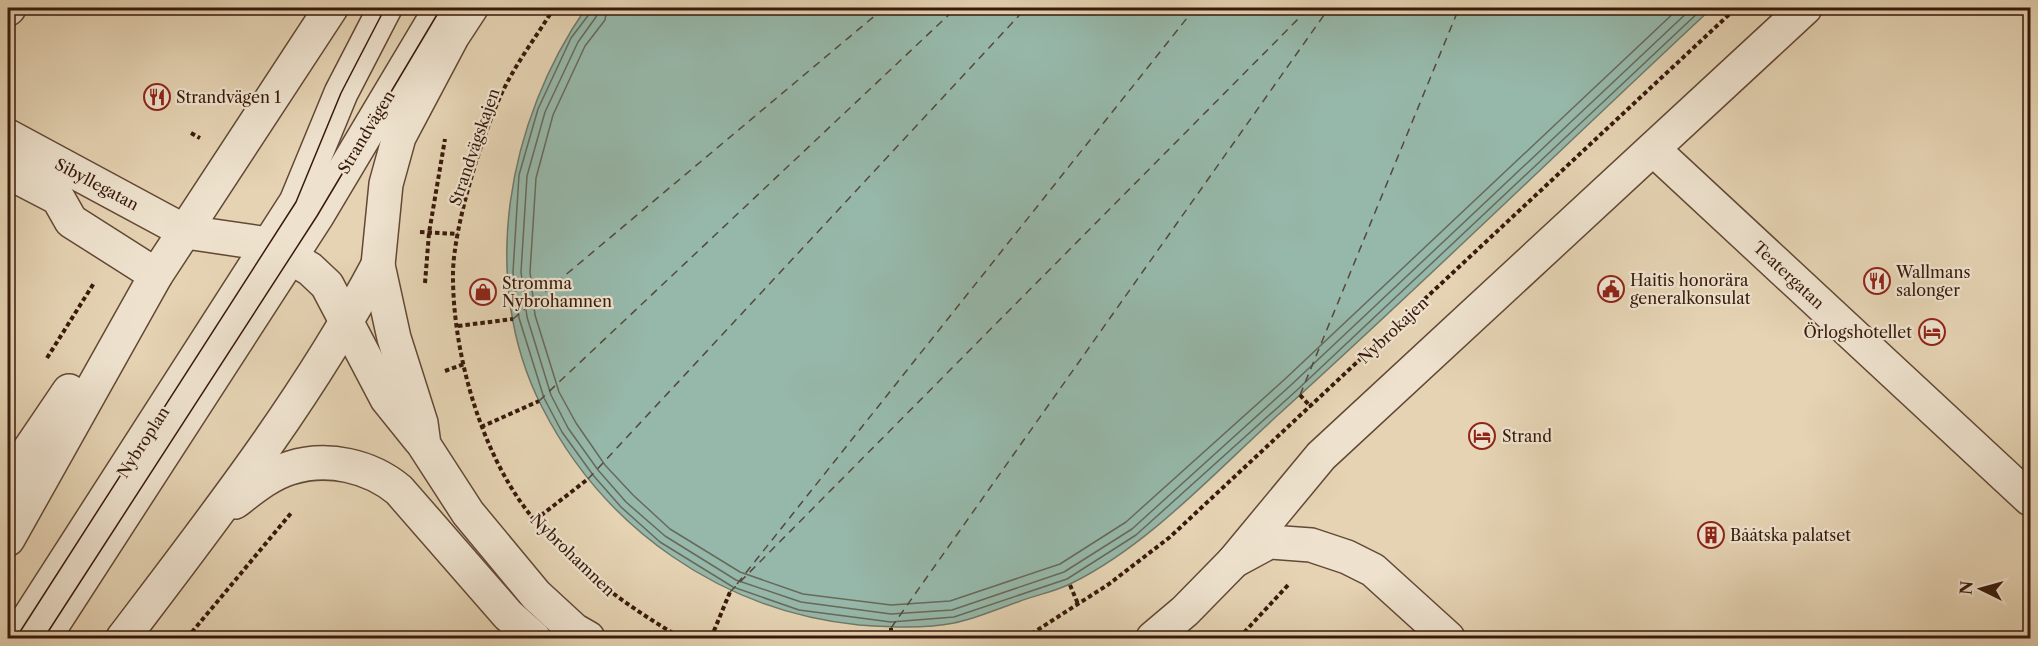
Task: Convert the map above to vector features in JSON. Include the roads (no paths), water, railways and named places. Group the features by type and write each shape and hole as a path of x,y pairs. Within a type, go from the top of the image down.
{"street":[{"path":"8,539 156,275 331,8"},
{"name":"Strandvägen","path":"280,250 296,202 340,93 385,8"},
{"name":"Strandvägen","path":"280,250 441,8"},
{"name":"Strandvägen","path":"378,265 386,184 399,137 452,37 471,8"},
{"path":"1153,639 1185,611 1234,561 1321,456 1805,8"},
{"name":"Sibyllegatan","path":"8,136 186,232"},
{"name":"Teatergatan","path":"1653,149 2031,500"},
{"name":"Sibyllegatan","path":"8,172 58,198 71,221 156,275"},
{"path":"186,232 280,250 327,285 387,399 424,445 464,507 536,595 574,630 588,639"},
{"name":"Nybroplan","path":"16,639 280,250"},
{"name":"Nybroplan","path":"44,639 280,250"},
{"path":"123,639 217,515 301,396 347,323 378,265"},
{"path":"378,265 394,338 422,423 424,445"},
{"path":"8,481 115,319 156,275"},
{"path":"217,515 265,479 291,468 330,463 372,472 385,478 399,490 508,615 534,639"},
{"path":"1234,561 1269,542 1311,545 1347,557 1373,570 1448,639"}],"water":[{"path":"586,8 1712,8 1206,483 1128,549 1059,589 962,621 943,625 907,627 859,625 809,617 760,602 715,582 672,557 633,526 598,491 568,451 542,407 522,358 510,307 507,254 510,202 521,150 537,100 559,52"}],"tram line":[{"path":"16,638 296,202 341,93 385,8"},
{"path":"44,638 317,216 441,8"}],"place":[{"name":"Strandvägen 1","path":"157,97"},
{"name":"Wallmans salonger","path":"1877,281"},
{"name":"Haitis honorära generalkonsulat","path":"1611,289"},
{"name":"Stromma Nybrohamnen","path":"483,292"},
{"name":"Örlogshotellet","path":"1932,332"},
{"name":"Strand","path":"1482,436"},
{"name":"Bååtska palatset","path":"1711,535"}]}
